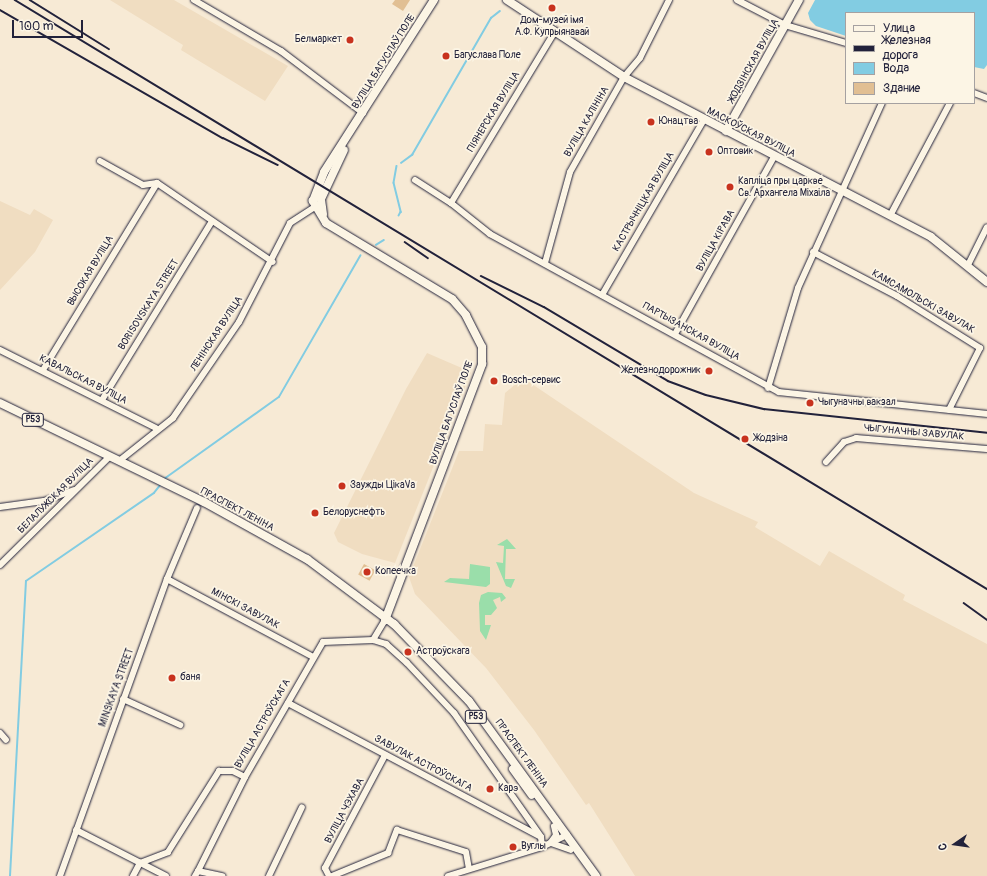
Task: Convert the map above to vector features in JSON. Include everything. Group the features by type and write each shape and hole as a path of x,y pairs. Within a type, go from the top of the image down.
{"main road":[{"name":"ВУЛІЦА БАГУСЛАЎ ПОЛЕ","path":"385,620 482,364 482,347 466,315 452,300 321,218 315,207 315,190 434,0"},
{"name":"МАСКОЎСКАЯ ВУЛІЦА","path":"507,0 624,77 774,157 891,214 931,237 968,265 987,282"},
{"name":"ЖОДЗІНСКАЯ ВУЛІЦА","path":"726,131 799,0"},
{"name":"ВУЛІЦА БАГУСЛАЎ ПОЛЕ","path":"336,228 324,215 321,199 350,134"},
{"name":"ПРАСПЕКТ ЛЕНІНА","path":"0,403 143,473 307,558 385,620 421,651 469,701 564,836 596,876"},
{"name":"ПРАСПЕКТ ЛЕНІНА","path":"385,620 462,699 554,826 564,836 571,850 590,876"}],"street":[{"path":"194,0 281,51 363,113"},
{"name":"ВУЛІЦА КАЛІНІНА","path":"545,263 570,172 624,77 640,58 669,0"},
{"path":"737,0 785,25 845,43"},
{"name":"ПІЯНЕРСКАЯ ВУЛІЦА","path":"451,203 555,31"},
{"path":"975,93 987,98"},
{"path":"768,388 798,288 813,252 882,104"},
{"path":"891,214 949,104"},
{"name":"КАСТРЫЧНІЦКАЯ ВУЛІЦА","path":"602,295 704,120"},
{"name":"ВУЛІЦА КІРАВА","path":"675,334 774,157"},
{"path":"100,161 143,185 157,183 273,262"},
{"name":"ПАРТЫЗАНСКАЯ ВУЛІЦА","path":"415,180 451,203 490,234 675,334 768,388 800,395 987,414"},
{"name":"ВЫСОКАЯ ВУЛІЦА","path":"43,370 157,183"},
{"name":"ЛЕНІНСКАЯ ВУЛІЦА","path":"119,462 156,428 173,418 239,322 273,262 290,223 315,207"},
{"name":"BORISOVSKAYA STREET","path":"102,400 212,221"},
{"path":"968,265 987,227"},
{"name":"КАМСАМОЛЬСКІ ЗАВУЛАК","path":"813,252 897,296 980,348 949,410"},
{"name":"КАВАЛЬСКАЯ ВУЛІЦА","path":"0,350 43,370 156,428"},
{"name":"ЧЫГУНАЧНЫ ЗАВУЛАК","path":"826,462 844,442 856,438 987,449"},
{"name":"БЕЛАЛУЖСКАЯ ВУЛІЦА","path":"0,565 81,488 109,456"},
{"path":"0,507 44,501 81,488"},
{"name":"MINSKAYA STREET","path":"60,876 167,578 197,508"},
{"name":"МІНСКІ ЗАВУЛАК","path":"167,578 313,657"},
{"path":"385,620 373,640 386,644 407,663 454,713 541,838 542,847"},
{"name":"ВУЛІЦА АСТРОЎСКАГА","path":"140,863 168,852 219,771 233,771 245,777 313,657 328,639 373,640"},
{"path":"123,699 180,725"},
{"name":"ЗАВУЛАК АСТРОЎСКАГА","path":"288,703 541,838"},
{"path":"0,733 6,740"},
{"name":"ВУЛІЦА ЧЭХАВА","path":"329,876 325,868 385,755"},
{"path":"222,876 196,873 245,777"},
{"path":"269,876 302,807"},
{"path":"550,843 556,835 554,826"},
{"path":"76,830 166,876"},
{"path":"332,876 388,853 396,830 466,852 469,869"},
{"path":"448,876 542,847 564,836"},
{"path":"550,843 558,843 571,850"},
{"path":"133,876 140,863"}],"shaded area":[{"path":"110,0 174,0 288,66 265,101 181,50 183,45"},
{"path":"0,201 30,215 34,209 53,220 35,252 0,290"},
{"path":"427,353 471,372 395,563 362,554 338,542 334,533 406,389"},
{"path":"523,378 694,493 758,522 755,527 820,566 829,551 905,595 903,600 987,644 987,876 635,876 589,803 586,805 534,730 486,668 415,594 409,577 459,451 483,451 485,424 502,425 505,393"}],"green space":[{"path":"507,539 516,549 506,549 505,579 515,579 511,588 506,586 496,562 503,563 504,546 497,545"},
{"path":"470,564 490,567 490,584 486,587 444,582 450,578 469,579"},
{"path":"488,592 502,593 506,598 501,602 500,597 493,600 497,608 491,615 485,615 485,625 491,625 486,640 480,631 479,603 481,595"}],"water":[{"path":"815,0 987,0 987,65 984,69 975,67 975,12 845,12 845,36 816,26 810,20 808,13"}],"building":[{"path":"395,0 410,0 403,11 392,4"},
{"name":"Копеечка","path":"364,564 375,570 370,581 358,574"}],"waterway":[{"path":"401,163 412,155 491,18 500,11"},
{"path":"397,166 394,183 401,212 399,216"},
{"path":"376,245 384,240"},
{"path":"164,479 279,397 360,256"},
{"path":"10,876 26,581 154,493 161,484"}],"railway":[{"path":"15,0 987,589"},
{"path":"30,0 109,49"},
{"path":"0,10 223,138 278,165"},
{"path":"405,242 428,258"},
{"path":"481,276 544,307 668,381 706,395 764,409 987,433"},
{"path":"964,603 987,620"}],"place":[{"name":"Дом-музей імя А.Ф. Купрыянавай","path":"552,8"},
{"name":"Белмаркет","path":"350,40"},
{"name":"Багуслава Поле","path":"446,56"},
{"name":"Юнацтва","path":"651,122"},
{"name":"Оптовик","path":"709,152"},
{"name":"Капліца пры царкве Св. Архангела Міхаіла","path":"730,187"},
{"name":"Железнодорожник","path":"709,371"},
{"name":"Bosch-сервис","path":"494,381"},
{"name":"Чыгуначны вакзал","path":"810,403"},
{"name":"Жодзіна","path":"745,439"},
{"name":"Заужды ЦікаVа","path":"342,486"},
{"name":"Белоруснефть","path":"315,513"},
{"name":"Копеечка","path":"367,572"},
{"name":"Астроўскага","path":"408,652"},
{"name":"баня","path":"172,678"},
{"name":"Карэ","path":"490,789"},
{"name":"Вуглы","path":"513,847"}]}
